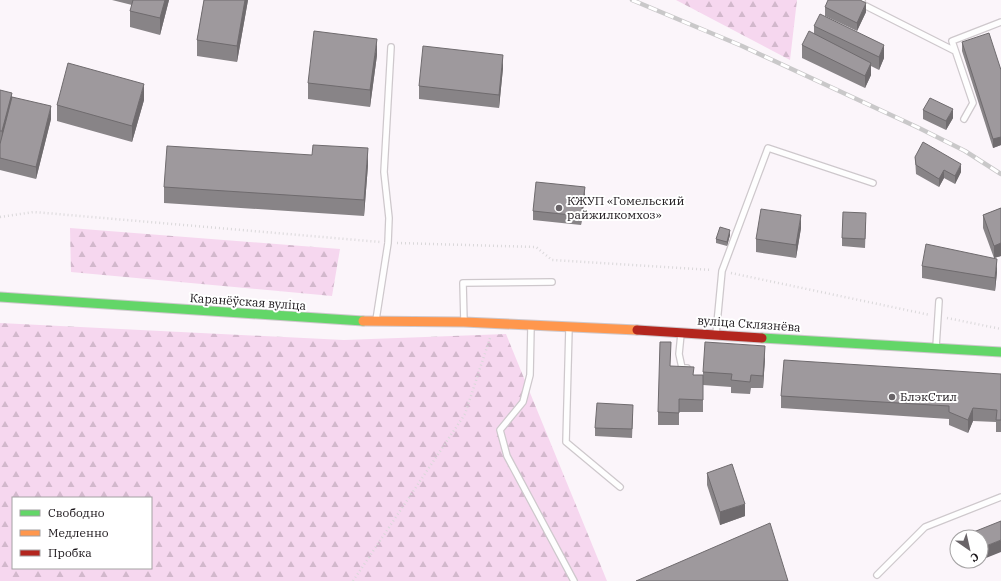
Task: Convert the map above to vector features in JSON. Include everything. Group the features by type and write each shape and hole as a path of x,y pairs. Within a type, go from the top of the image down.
{"main road":[{"name":"Каранёўская вуліца","path":"0,297 376,322 464,322 495,324"},
{"name":"вуліца Склязнёва","path":"495,324 681,332 1001,352"}],"lane":[{"path":"862,0 860,3 955,51"},
{"path":"964,119 973,103 952,41 1001,22"},
{"path":"376,322 388,243 389,218 384,172 391,47"},
{"path":"716,334 722,271 768,148 873,183"},
{"path":"464,322 464,283 552,282"},
{"path":"936,349 939,300"},
{"path":"531,325 530,375 523,402 500,430 507,456 574,581"},
{"path":"569,326 566,442 620,487"},
{"path":"681,332 679,354 682,368 691,369"},
{"path":"877,575 925,527 1001,497"}],"path":[{"path":"0,217 34,212 388,243 536,247 552,260 722,271 1001,329"},
{"path":"353,581 465,414 495,324"}],"green space":[{"path":"676,0 797,0 790,60"},
{"path":"70,228 340,249 332,296 71,272"},
{"path":"0,323 344,340 506,334 607,581 0,581"}],"building":[{"path":"133,0 165,0 160,18 130,11"},
{"path":"204,0 245,0 237,46 197,40"},
{"path":"828,0 860,0 866,3 857,23 825,7"},
{"path":"820,14 884,45 879,57 814,26"},
{"path":"314,31 377,39 370,90 308,83"},
{"path":"809,31 871,63 865,76 802,45"},
{"path":"989,33 1001,70 1001,137 993,139 962,42"},
{"path":"423,46 503,55 499,95 419,86"},
{"path":"68,63 144,84 132,126 57,105"},
{"path":"0,90 12,93 2,131 0,131"},
{"path":"12,97 51,106 36,167 0,158 0,144"},
{"path":"930,98 953,109 946,121 923,110"},
{"path":"923,142 961,164 955,176 944,170 939,179 916,165 915,157"},
{"path":"313,145 368,148 364,200 164,187 167,146 312,155"},
{"name":"КЖУП «Гомельский райжилкомхоз»","path":"536,182 585,187 581,216 533,211"},
{"path":"1001,208 1001,243 994,246 983,215"},
{"path":"761,209 801,215 796,245 756,239"},
{"path":"843,212 866,213 865,239 842,238"},
{"path":"720,227 730,230 727,242 716,239"},
{"path":"926,244 997,259 995,278 922,266"},
{"path":"660,342 671,342 670,366 694,367 693,375 703,375 703,400 679,399 679,413 658,412"},
{"path":"705,342 765,346 763,376 751,375 750,382 731,380 732,374 703,372"},
{"name":"БлэкСтил","path":"784,360 1001,374 1001,420 996,420 997,410 973,408 968,420 949,412 949,406 781,396"},
{"path":"597,403 633,405 632,429 595,428"},
{"path":"732,464 745,504 720,512 707,473"},
{"path":"1001,521 1001,540 989,545 989,529 981,529"},
{"path":"770,523 788,581 636,581"}],"railway":[{"path":"632,0 742,46 919,128 965,151 1001,174"}],"traffic: fast":[{"path":"0,297 363,321"},
{"path":"762,338 1001,352"}],"traffic: slow":[{"path":"363,321 464,322 637,330"}],"traffic: jam":[{"path":"637,330 762,338"}],"place":[{"name":"КЖУП «Гомельский райжилкомхоз»","path":"559,208"},
{"name":"БлэкСтил","path":"892,397"}]}
